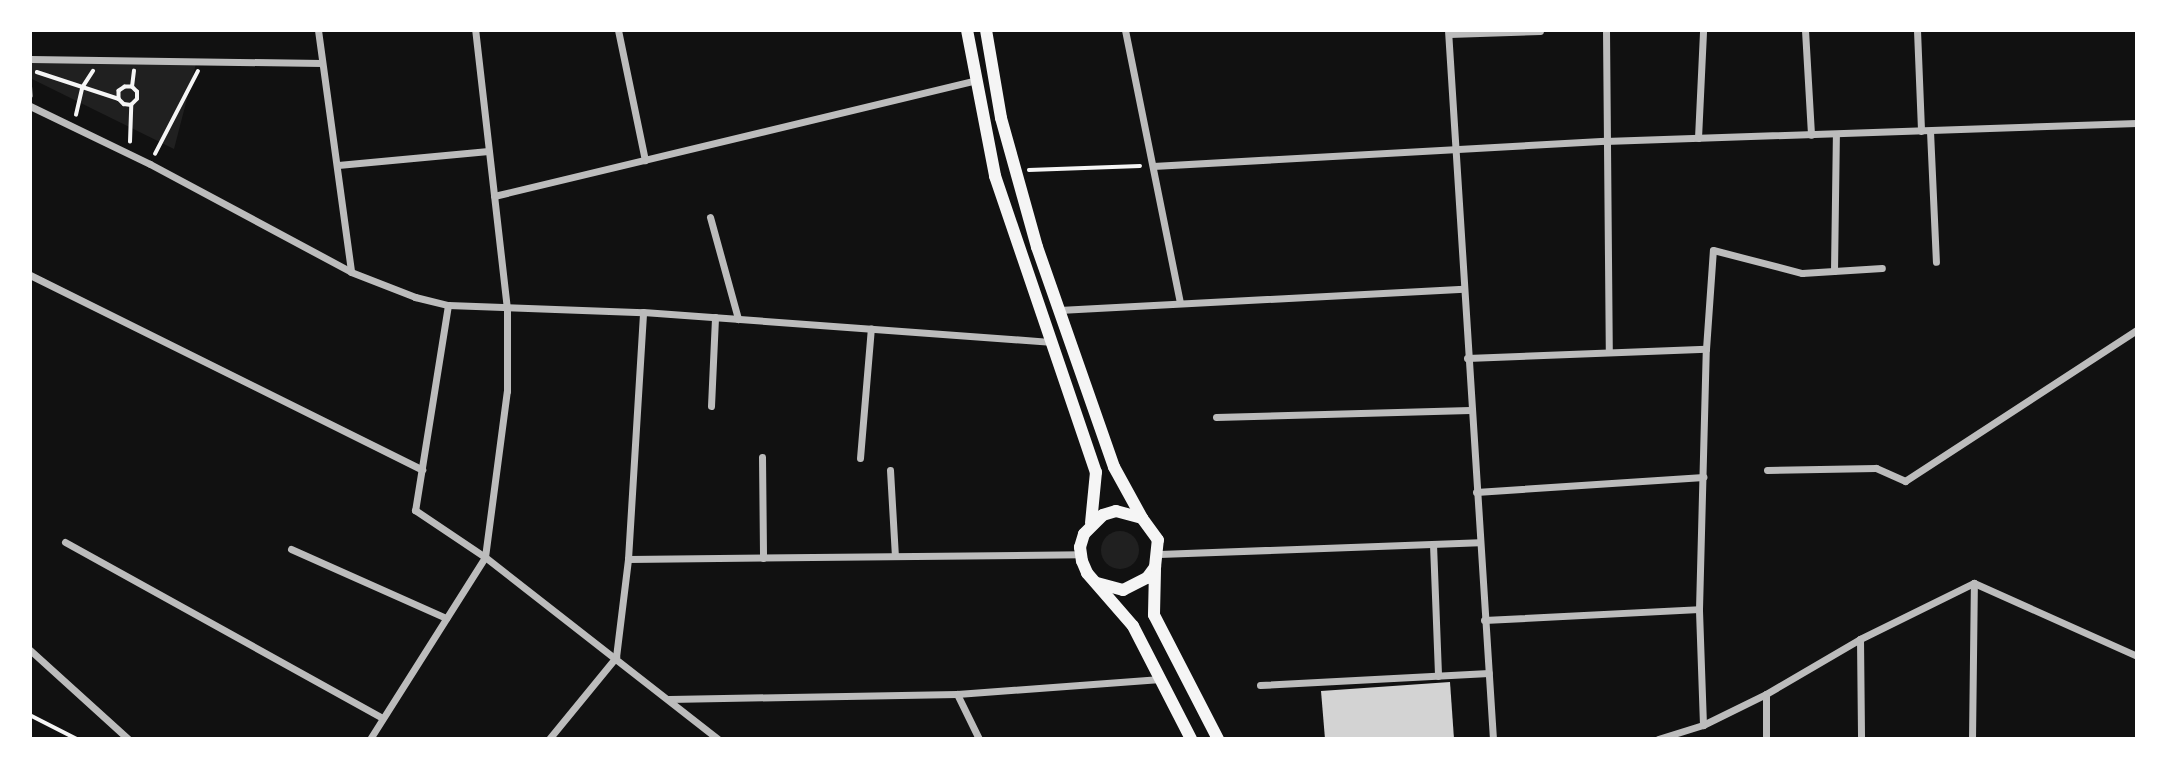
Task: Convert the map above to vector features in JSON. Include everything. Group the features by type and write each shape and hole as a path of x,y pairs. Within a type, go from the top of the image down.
{"main road":[{"path":"967,30 974,81 995,176 1096,472 1091,523 1084,534 1081,554 1087,573 1133,626 1191,739"},
{"path":"986,30 993,78 1013,171 1059,310 1114,467 1142,518 1152,527 1159,554 1155,567 1154,615 1218,739"},
{"path":"1091,523 1116,511 1142,518"},
{"path":"1097,583 1123,590 1147,578 1155,567"}],"street":[{"path":"318,30 351,272"},
{"path":"369,739 485,557 507,391 507,309 475,30"},
{"path":"618,30 645,160"},
{"path":"1125,30 1180,302"},
{"path":"1606,30 1609,352"},
{"path":"1698,138 1703,30"},
{"path":"1805,30 1811,135"},
{"path":"1917,30 1921,131"},
{"path":"1493,739 1483,620 1449,32 1540,31"},
{"path":"30,59 322,63"},
{"path":"494,196 974,81"},
{"path":"31,106 150,164 351,272 415,297 448,305 643,312 1050,342"},
{"path":"1153,166 1605,141 2137,123"},
{"path":"1930,131 1936,262"},
{"path":"1834,271 1836,134"},
{"path":"338,165 488,151"},
{"path":"710,217 738,319"},
{"path":"1703,725 1699,609 1706,348 1713,250 1802,273 1882,268"},
{"path":"30,275 422,470"},
{"path":"1059,310 1463,289"},
{"path":"448,305 415,510 485,557 718,739"},
{"path":"549,739 616,657 628,559 643,312"},
{"path":"711,405 715,317"},
{"path":"860,457 871,328"},
{"path":"1767,471 1876,468 1905,481 2137,330"},
{"path":"1467,358 1706,348"},
{"path":"1216,417 1470,410"},
{"path":"762,457 763,558"},
{"path":"890,470 895,556"},
{"path":"1476,492 1704,477"},
{"path":"65,542 382,718"},
{"path":"1159,554 1479,542"},
{"path":"1433,544 1438,676"},
{"path":"291,549 446,618"},
{"path":"628,559 1081,554"},
{"path":"1658,739 1703,725 1766,694 1860,639 1974,583"},
{"path":"1974,583 2137,656"},
{"path":"1972,739 1974,583"},
{"path":"1483,620 1699,609"},
{"path":"1860,639 1861,739"},
{"path":"30,650 128,739"},
{"path":"1260,685 1489,673"},
{"path":"669,699 957,694 1160,679"},
{"path":"957,694 979,739"},
{"path":"1766,694 1766,739"}],"path":[{"path":"73,128 82,88 100,60"},
{"path":"150,164 204,60"},
{"path":"30,70 119,99 124,104 131,104 136,100 137,92 132,87 125,86 119,91 119,99"},
{"path":"30,77 31,106"},
{"path":"130,155 131,104"},
{"path":"1013,171 1153,166"},
{"path":"30,715 77,739"}],"shaded area":[{"path":"30,59 197,60 174,149 30,78"},
{"path":"1120,531 1133,537 1139,550 1133,563 1120,569 1107,563 1101,550 1107,537"}],"building":[{"path":"1450,682 1454,739 1325,739 1321,691"}]}
